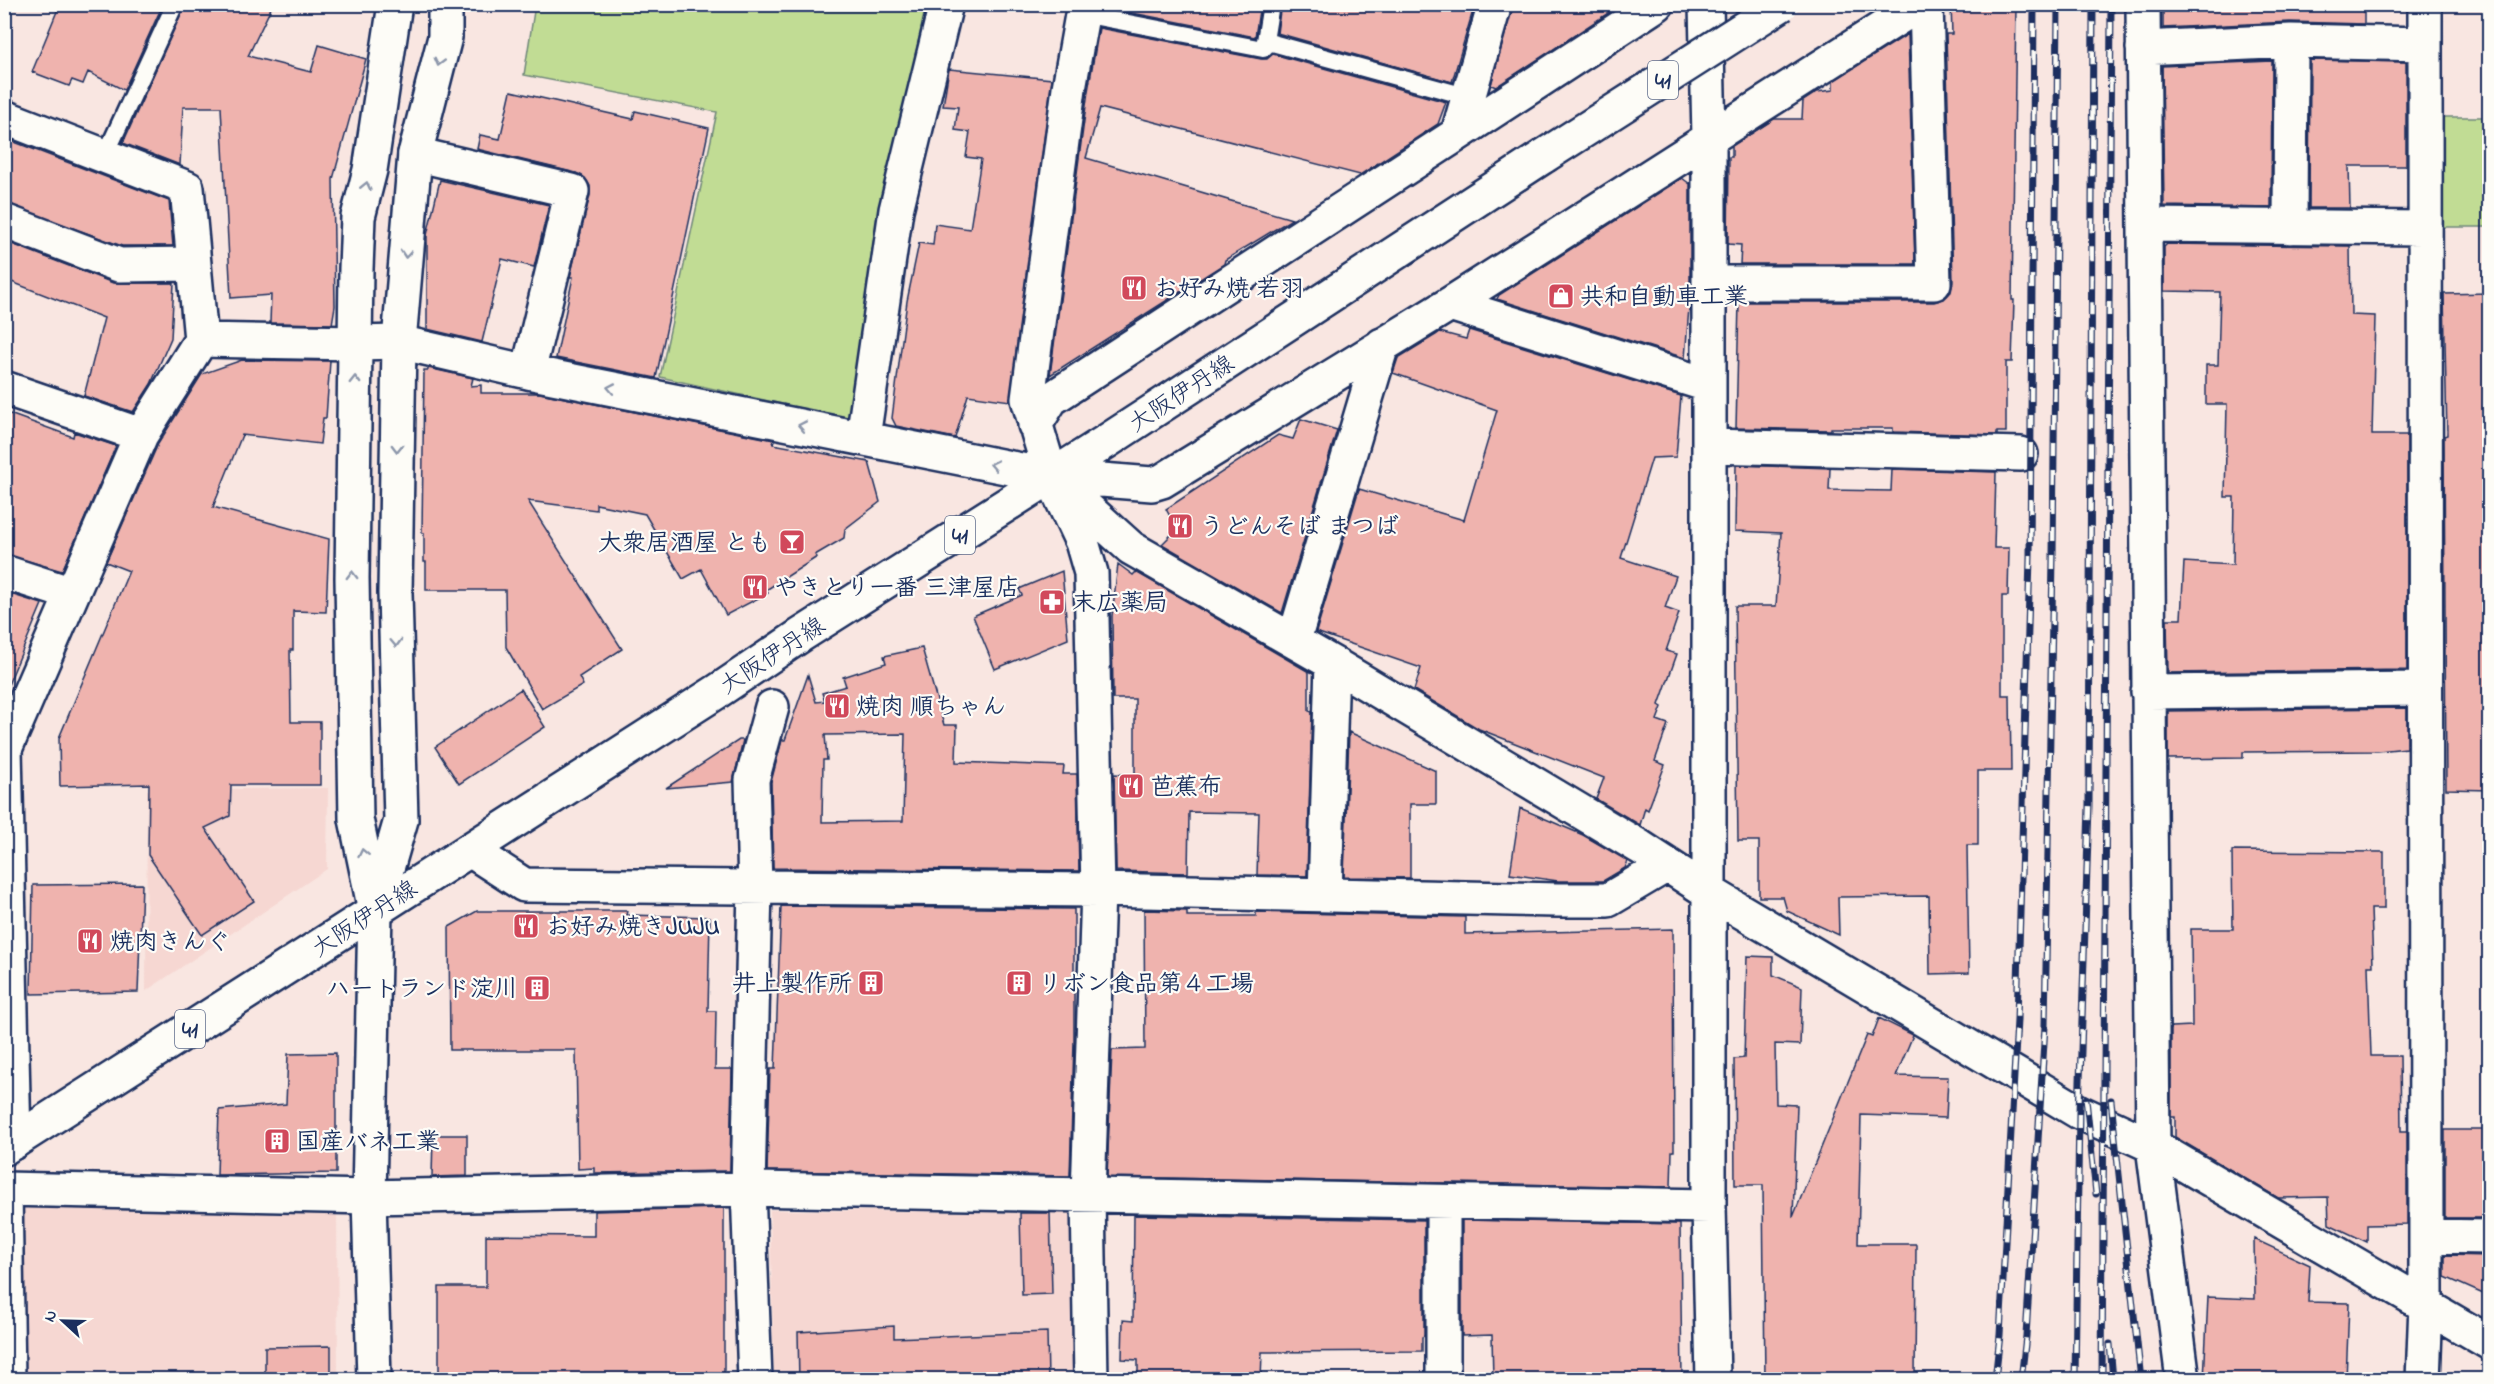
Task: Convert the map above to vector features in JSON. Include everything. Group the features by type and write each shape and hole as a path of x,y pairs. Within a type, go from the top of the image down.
{"street":[{"path":"374,1380 369,1197 375,910 356,819 352,578 356,269 358,217 369,170 395,4"},
{"path":"375,910 401,820 395,593 399,342 415,154 445,37 445,4"},
{"path":"863,438 896,210 946,4"},
{"path":"1458,134 1495,4"},
{"path":"1035,425 1052,399 1657,4"},
{"path":"1706,4 1709,138 1709,1206 1713,1380"},
{"name":"大阪伊丹線","path":"9,1145 1782,4"},
{"path":"201,340 399,342 528,372 1051,476 1152,484 1162,481 1450,304 1920,4"},
{"path":"1709,283 1934,283 1926,4"},
{"path":"2143,4 2153,1146 2183,1380"},
{"path":"2423,1380 2426,1304 2423,228 2425,4"},
{"path":"1083,9 1069,88 1028,399 1051,476 1082,542 1091,573 1098,890 1088,1195 1091,1380"},
{"path":"2143,48 2291,42 2424,45"},
{"path":"2290,227 2291,42"},
{"path":"4,117 187,188 201,340 141,435 5,749 9,1145"},
{"path":"415,154 572,191 528,372"},
{"path":"4,221 119,265 194,264"},
{"path":"2145,225 2423,228"},
{"path":"1450,304 1708,385"},
{"path":"1294,640 1382,345"},
{"path":"4,388 141,435"},
{"path":"1709,446 2021,454"},
{"path":"1051,476 1131,548 1294,640 1709,892 2079,1112 2153,1146 2490,1343"},
{"path":"4,572 72,594"},
{"path":"1324,894 1332,663"},
{"path":"2148,692 2425,689"},
{"path":"755,1380 748,1189 755,887 752,780 772,707"},
{"path":"470,850 524,885 1098,890 1608,900 1667,865"},
{"path":"8,1380 5,1189 369,1197 748,1189 1709,1206"},
{"path":"1443,1202 1443,1380"},
{"path":"2426,1236 2490,1237"}],"lane":[{"path":"105,156 175,4"},
{"path":"1271,4 1265,42 1469,97"},
{"path":"1083,9 1263,49 1269,43"}],"shaded area":[{"path":"328,788 327,869 146,991 147,790"},
{"path":"18,1204 337,1207 338,1379 21,1379"},
{"path":"770,1210 1071,1213 1073,1379 774,1379"}],"green space":[{"path":"535,5 926,5 896,146 855,420 660,377 717,112 524,75"},
{"path":"2441,117 2489,117 2489,227 2442,227"}],"building":[{"path":"60,4 163,4 124,90 88,72 83,84 72,80 69,86 32,72"},
{"path":"185,4 273,4 248,56 311,72 319,45 366,59 333,179 335,306 332,324 270,323 271,295 231,298 221,107 183,107 180,165 123,143"},
{"path":"1102,4 1260,4 1255,37 1102,7"},
{"path":"1281,4 1475,4 1452,82 1277,33"},
{"path":"1513,4 1622,4 1496,87 1491,85"},
{"path":"1951,4 2016,4 2012,300 2014,300 2012,362 2006,362 2006,432 1997,432 1997,435 1893,432 1893,428 1831,428 1831,430 1736,428 1739,302 1934,302 1944,299 1951,292 1953,282 1946,34 1952,34"},
{"path":"2163,4 2364,4 2364,24 2290,22 2163,28"},
{"path":"1099,28 1261,59 1267,59 1273,54 1446,102 1438,124 1360,175 1100,108 1086,158 1292,219 1225,260 1224,264 1050,375 1088,91"},
{"path":"1908,34 1915,264 1740,264 1741,245 1728,244 1729,157 1732,157 1732,146 1774,119 1802,119 1803,101 1817,92 1833,90 1833,81"},
{"path":"2310,60 2406,62 2406,166 2349,166 2350,208 2309,208"},
{"path":"2272,61 2271,208 2164,206 2162,66"},
{"path":"949,69 1052,79 1010,401 968,395 955,438 896,426 892,418 907,301 919,243 933,245 935,224 970,229 981,159 966,157 970,132 955,130 958,107 943,106"},
{"path":"511,91 633,119 635,111 709,128 656,378 556,358 573,277 570,277 590,195 590,186 585,178 576,173 477,149 480,135 500,139"},
{"path":"4,138 169,201 173,246 122,246 4,203"},
{"path":"1682,178 1690,184 1690,295 1685,358 1497,299 1499,295"},
{"path":"440,180 549,205 534,267 502,259 482,342 427,329 427,235"},
{"path":"4,241 113,283 174,283 171,338 151,384 133,412 84,396 104,318 4,279"},
{"path":"2167,244 2350,246 2351,315 2375,316 2372,435 2407,435 2407,670 2168,673 2167,619 2181,619 2184,562 2233,565 2234,497 2225,497 2227,404 2206,404 2206,365 2218,365 2220,292 2164,291 2164,247"},
{"path":"2490,293 2490,790 2446,789 2444,436 2447,435 2444,294"},
{"path":"1469,330 1681,396 1676,457 1652,458 1621,558 1676,576 1665,608 1679,613 1666,651 1677,654 1659,705 1662,707 1657,720 1668,724 1655,761 1665,765 1648,810 1645,808 1640,825 1596,799 1604,778 1479,729 1414,690 1421,668 1316,632 1359,489 1464,520 1497,410 1393,373 1398,358 1440,332 1466,339"},
{"path":"242,360 330,361 326,418 323,418 320,444 242,435 213,507 329,539 326,612 293,611 293,650 290,650 291,722 320,722 320,785 231,785 230,816 205,828 254,901 202,935 148,855 149,784 60,786 59,738 129,571 106,562 158,444 202,374"},
{"path":"428,368 473,378 471,386 481,385 481,393 540,393 774,440 773,444 869,462 880,502 845,529 844,538 815,555 817,557 766,590 768,593 726,615 701,569 683,579 645,514 596,504 596,510 528,501 622,649 579,677 583,685 542,709 506,647 505,590 426,590 424,533 422,533 424,370"},
{"path":"4,412 73,437 74,432 116,446 62,571 4,554"},
{"path":"1301,419 1337,430 1282,613 1162,544 1177,529 1166,509 1278,435 1293,439"},
{"path":"1736,465 1830,468 1829,490 1891,491 1892,469 1996,472 1994,548 2009,548 2008,596 2002,596 2002,695 2010,695 2011,771 1978,771 1978,845 1967,845 1969,973 1930,974 1929,896 1838,897 1839,935 1787,911 1783,897 1759,897 1759,841 1738,841 1735,606 1776,606 1781,533 1735,531"},
{"path":"1118,564 1133,575 1136,572 1309,672 1309,711 1312,712 1307,876 1257,875 1259,813 1189,812 1188,873 1116,871 1114,774 1135,775 1135,699 1113,699 1112,616"},
{"path":"1062,571 1068,639 995,669 973,616 1022,595 1019,589"},
{"path":"4,592 42,604 5,692 4,692"},
{"path":"922,648 944,725 957,725 956,762 1064,766 1063,774 1077,774 1079,871 773,868 771,782 782,740 785,740 808,675 816,702 825,701 822,693 846,686 843,677 886,663 884,656","holes":["905,734 903,821 822,822 823,760 827,760 825,735"]},
{"path":"521,689 545,727 459,784 435,747"},
{"path":"2407,708 2407,748 2378,751 2243,752 2243,758 2168,759 2168,711"},
{"path":"1349,732 1436,771 1436,804 1410,804 1410,878 1344,877"},
{"path":"739,740 743,740 733,782 666,788"},
{"path":"1520,808 1583,835 1628,861 1625,868 1603,881 1558,881 1510,874"},
{"path":"2232,851 2384,852 2384,909 2371,909 2373,966 2368,966 2371,1056 2400,1056 2401,1131 2407,1131 2407,1224 2367,1225 2367,1242 2329,1224 2328,1197 2278,1198 2175,1137 2175,1117 2171,1117 2171,1027 2192,1026 2191,929 2233,929"},
{"path":"142,884 138,992 31,994 33,885"},
{"name":"リボン食品第４工場","path":"781,906 1074,909 1074,1042 1070,1176 767,1171 770,1069 775,1069"},
{"path":"1144,910 1187,911 1187,916 1256,916 1256,912 1465,917 1465,934 1673,929 1674,1151 1672,1151 1671,1187 1107,1177 1112,1050 1145,1049"},
{"path":"477,911 627,911 626,915 710,917 708,1011 716,1011 715,1069 732,1069 730,1171 594,1173 594,1168 578,1169 576,1050 450,1050 449,927"},
{"path":"1747,956 1773,957 1773,975 1802,987 1800,1045 1775,1044 1776,1104 1797,1105 1793,1217 1867,1035 1872,1037 1879,1018 1913,1035 1896,1076 1948,1077 1946,1118 1861,1115 1858,1244 1916,1244 1915,1380 1765,1380 1763,1185 1735,1185 1734,1059 1744,1058"},
{"name":"国産バネ工業","path":"336,1053 336,1173 217,1175 219,1110 286,1104 288,1054"},
{"path":"2445,1130 2490,1130 2490,1218 2445,1218"},
{"path":"433,1135 467,1135 467,1176 432,1177"},
{"path":"724,1208 724,1380 439,1380 439,1287 486,1287 486,1235 594,1236 594,1211"},
{"path":"1020,1213 1050,1213 1052,1294 1022,1295"},
{"path":"1134,1215 1424,1220 1422,1351 1262,1352 1261,1380 1138,1380 1138,1360 1122,1359 1123,1320 1133,1321"},
{"path":"1462,1220 1680,1224 1682,1380 1493,1380 1492,1335 1462,1336"},
{"path":"2254,1239 2310,1265 2308,1302 2349,1303 2346,1380 2204,1380 2208,1297 2255,1299"},
{"path":"2445,1255 2490,1256 2490,1297 2445,1277"},
{"path":"894,1326 894,1338 1047,1332 1048,1380 799,1380 798,1332"},
{"path":"331,1346 331,1380 265,1380 265,1347"}],"railway":[{"path":"1995,1380 2000,1335 2017,1020 2030,557 2034,4"},
{"path":"2021,1380 2026,1336 2045,1026 2053,558 2058,4"},
{"path":"2075,1380 2079,1112 2089,806 2093,4"},
{"path":"2102,1380 2111,4"},
{"path":"2086,1099 2096,1194"},
{"path":"2111,1100 2141,1380"},
{"path":"2110,1344 2113,1380"}],"place":[{"name":"お好み焼 若羽","path":"1134,288"},
{"name":"共和自動車工業","path":"1561,296"},
{"name":"うどんそば まつば","path":"1180,526"},
{"name":"大衆居酒屋 とも","path":"792,542"},
{"name":"やきとり一番 三津屋店","path":"755,587"},
{"name":"末広薬局","path":"1052,602"},
{"name":"焼肉 順ちゃん","path":"837,706"},
{"name":"芭蕉布","path":"1131,786"},
{"name":"お好み焼きJUJU","path":"526,926"},
{"name":"焼肉きんぐ","path":"90,941"},
{"name":"井上製作所","path":"871,983"},
{"name":"リボン食品第４工場","path":"1019,983"},
{"name":"ハートランド淀川","path":"537,988"},
{"name":"国産バネ工業","path":"277,1141"}]}
